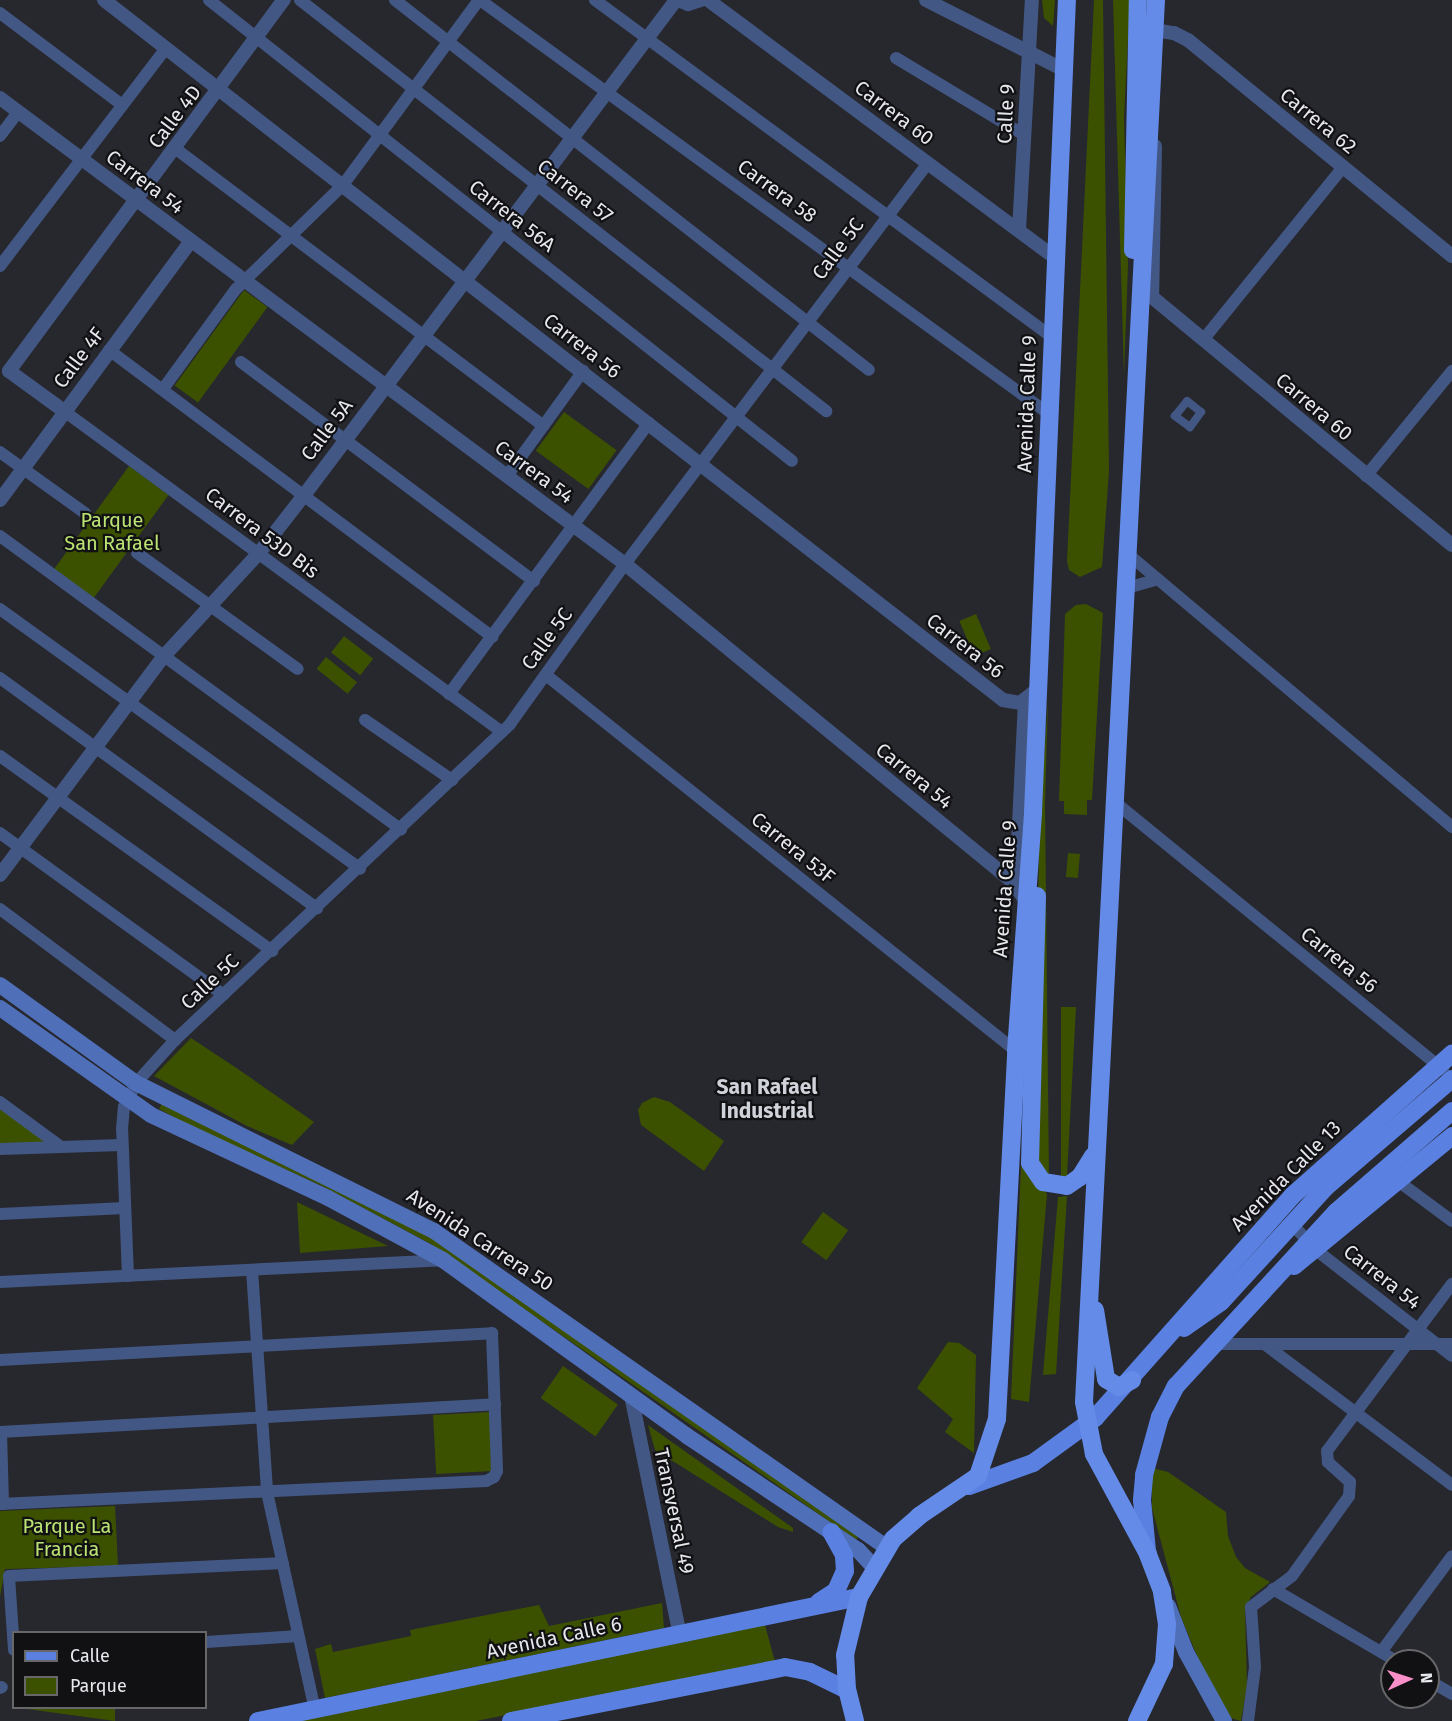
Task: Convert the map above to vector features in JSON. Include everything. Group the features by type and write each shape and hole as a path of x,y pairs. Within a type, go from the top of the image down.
{"highway":[{"name":"Avenida Calle 9","path":"855,1721 847,1690 846,1642 859,1597 886,1547 919,1516 969,1486 982,1468 997,1419 1016,1051 1021,893 1033,813 1031,695 1049,414 1067,0"},
{"path":"1138,0 1132,178 1138,355"},
{"path":"1137,1721 1164,1664 1167,1624 1162,1591 1148,1554 1103,1477 1087,1424 1084,1402 1094,1153 1116,803 1156,0"},
{"path":"1138,355 1152,297"},
{"path":"1033,813 1037,924 1030,1163 1043,1182 1067,1186 1080,1177 1094,1153"},
{"path":"1089,1255 1103,1372 1114,1386 1132,1380"},
{"path":"1126,1721 1145,1690 1157,1648 1158,1607 1148,1554"}],"main road":[{"name":"Avenida Carrera 50","path":"0,986 136,1083 434,1231 886,1547"},
{"name":"Avenida Carrera 50","path":"0,1008 128,1099 182,1131 345,1206 443,1260 631,1395 858,1550 874,1567"},
{"name":"Avenida Calle 13","path":"1164,1343 1221,1302 1291,1223 1390,1133 1448,1075 1452,1054"},
{"name":"Avenida Calle 13","path":"969,1486 1029,1465 1087,1424 1132,1380 1287,1201 1355,1139 1448,1075"},
{"path":"1148,1554 1142,1486 1152,1440 1176,1386 1258,1292 1312,1245 1452,1111"},
{"path":"1355,1139 1390,1133"},
{"path":"1312,1245 1398,1181 1452,1136"},
{"path":"808,1608 836,1591 843,1577 844,1555 831,1532"},
{"path":"1162,1591 1185,1652 1224,1721"},
{"name":"Avenida Calle 6","path":"258,1721 859,1597"},
{"path":"511,1721 785,1667 810,1672 847,1690"}],"street":[{"name":"Carrera 56","path":"104,0 1000,698 1011,704 1031,695"},
{"name":"Carrera 56A","path":"209,0 792,461"},
{"name":"Calle 4D","path":"5,367 176,148 284,0"},
{"name":"Carrera 57","path":"300,0 826,411"},
{"path":"395,0 806,324 868,370"},
{"path":"163,389 244,281 343,185 480,0"},
{"name":"Carrera 58","path":"480,0 1049,414"},
{"path":"595,0 1052,337"},
{"path":"677,0 688,4 701,0"},
{"name":"Calle 5A","path":"0,875 164,656 259,553 677,0"},
{"name":"Carrera 60","path":"708,0 1056,258"},
{"path":"926,0 1064,70"},
{"name":"Calle 9","path":"1018,230 1032,0"},
{"path":"0,14 122,105"},
{"name":"Carrera 62","path":"1154,30 1184,37 1452,256"},
{"path":"0,266 166,48"},
{"path":"896,58 1024,135"},
{"name":"Carrera 54","path":"0,98 625,564 1021,893"},
{"path":"1150,106 1157,165 1152,297"},
{"path":"0,136 18,111"},
{"path":"176,148 543,426"},
{"name":"Calle 5C","path":"128,1276 121,1145 128,1099 136,1083 176,1040 360,869 502,732 546,675 625,564 928,163"},
{"path":"1203,340 1343,167"},
{"name":"Calle 4F","path":"0,500 191,241"},
{"name":"Carrera 60","path":"1152,297 1452,546"},
{"path":"109,350 493,637"},
{"path":"241,362 534,581"},
{"name":"Carrera 53D Bis","path":"5,367 502,732"},
{"path":"507,476 583,371"},
{"path":"1366,476 1452,371"},
{"path":"449,694 649,423"},
{"path":"0,452 85,513"},
{"path":"0,536 401,828"},
{"path":"137,553 298,669"},
{"path":"1128,554 1452,827"},
{"path":"1127,588 1158,579"},
{"path":"0,609 360,869"},
{"name":"Carrera 53F","path":"546,675 1016,1051"},
{"path":"0,678 96,745 317,908"},
{"path":"1021,893 1031,695"},
{"path":"365,720 452,780"},
{"path":"0,756 272,951"},
{"name":"Carrera 56","path":"1116,803 1448,1075"},
{"path":"0,833 224,995"},
{"path":"0,909 176,1040"},
{"path":"0,1102 60,1146"},
{"path":"0,1149 121,1145"},
{"path":"1398,1181 1452,1221"},
{"path":"0,1214 125,1208"},
{"name":"Carrera 54","path":"1291,1223 1312,1245 1452,1356"},
{"path":"0,1282 443,1260"},
{"path":"252,1270 255,1345 267,1492 315,1710"},
{"path":"1248,1721 1255,1667 1251,1607 1292,1576 1351,1493 1350,1482 1330,1464 1326,1454 1452,1284"},
{"path":"0,1360 492,1333 495,1404 494,1477 486,1481 2,1504 1,1432 495,1404"},
{"path":"1212,1344 1267,1346 1452,1344"},
{"path":"1267,1346 1452,1485"},
{"name":"Transversal 49","path":"631,1395 680,1635"},
{"path":"1383,1649 1452,1556"},
{"path":"12,1650 5,1604 9,1576 283,1563"},
{"path":"1273,1590 1380,1651"},
{"path":"207,1641 298,1636"}],"green space":[{"path":"1042,0 1055,0 1053,26 1044,18"},
{"path":"1094,0 1103,0 1109,471 1102,567 1080,577 1069,570 1067,561"},
{"path":"1113,0 1130,0 1124,117 1128,265 1124,375"},
{"path":"244,290 267,307 198,403 175,385"},
{"path":"564,412 617,450 588,489 536,451"},
{"name":"Parque San Rafael","path":"129,466 169,495 93,599 53,570"},
{"path":"1086,604 1103,613 1092,800 1087,800 1087,815 1064,814 1064,801 1059,801 1065,614 1076,605"},
{"path":"976,614 991,649 974,656 959,621"},
{"path":"344,636 373,659 360,675 331,653"},
{"path":"326,657 357,682 348,694 317,669"},
{"path":"1048,701 1045,804 1049,1179 1035,1153 1039,833"},
{"path":"1068,853 1080,854 1078,878 1066,877"},
{"path":"1061,1007 1076,1007 1067,1176 1061,1178"},
{"path":"191,1038 314,1122 292,1145 247,1126 154,1076"},
{"path":"654,1097 670,1102 724,1141 704,1171 641,1125 638,1110 642,1103"},
{"path":"162,1103 435,1237 860,1534 856,1540 431,1244 320,1185 196,1129 159,1109"},
{"path":"0,1109 50,1143 0,1143"},
{"path":"1021,1166 1047,1194 1029,1402 1011,1399"},
{"path":"1067,1196 1056,1374 1043,1375 1058,1197"},
{"path":"297,1202 388,1246 300,1253"},
{"path":"823,1212 848,1230 826,1260 801,1242"},
{"path":"948,1342 959,1343 976,1355 974,1453 945,1432 953,1419 917,1388"},
{"path":"563,1366 618,1404 596,1436 541,1398"},
{"path":"490,1412 493,1471 436,1474 433,1415"},
{"path":"648,1425 793,1528 793,1532 778,1527 655,1450"},
{"path":"1152,1468 1168,1472 1226,1512 1228,1536 1236,1557 1245,1568 1270,1582 1251,1597 1245,1609 1247,1687 1241,1721 1231,1718 1200,1663 1181,1617 1152,1508"},
{"name":"Parque La Francia","path":"115,1506 118,1566 5,1569 0,1597 0,1511"},
{"path":"662,1603 664,1628 325,1698 315,1649 331,1644 333,1652 411,1636 410,1630 539,1605 549,1626"},
{"path":"765,1625 775,1662 476,1721 290,1721"},
{"path":"27,1709 115,1709 115,1721"}],"district":[{"name":"San Rafael Industrial","path":"767,1099"}]}
